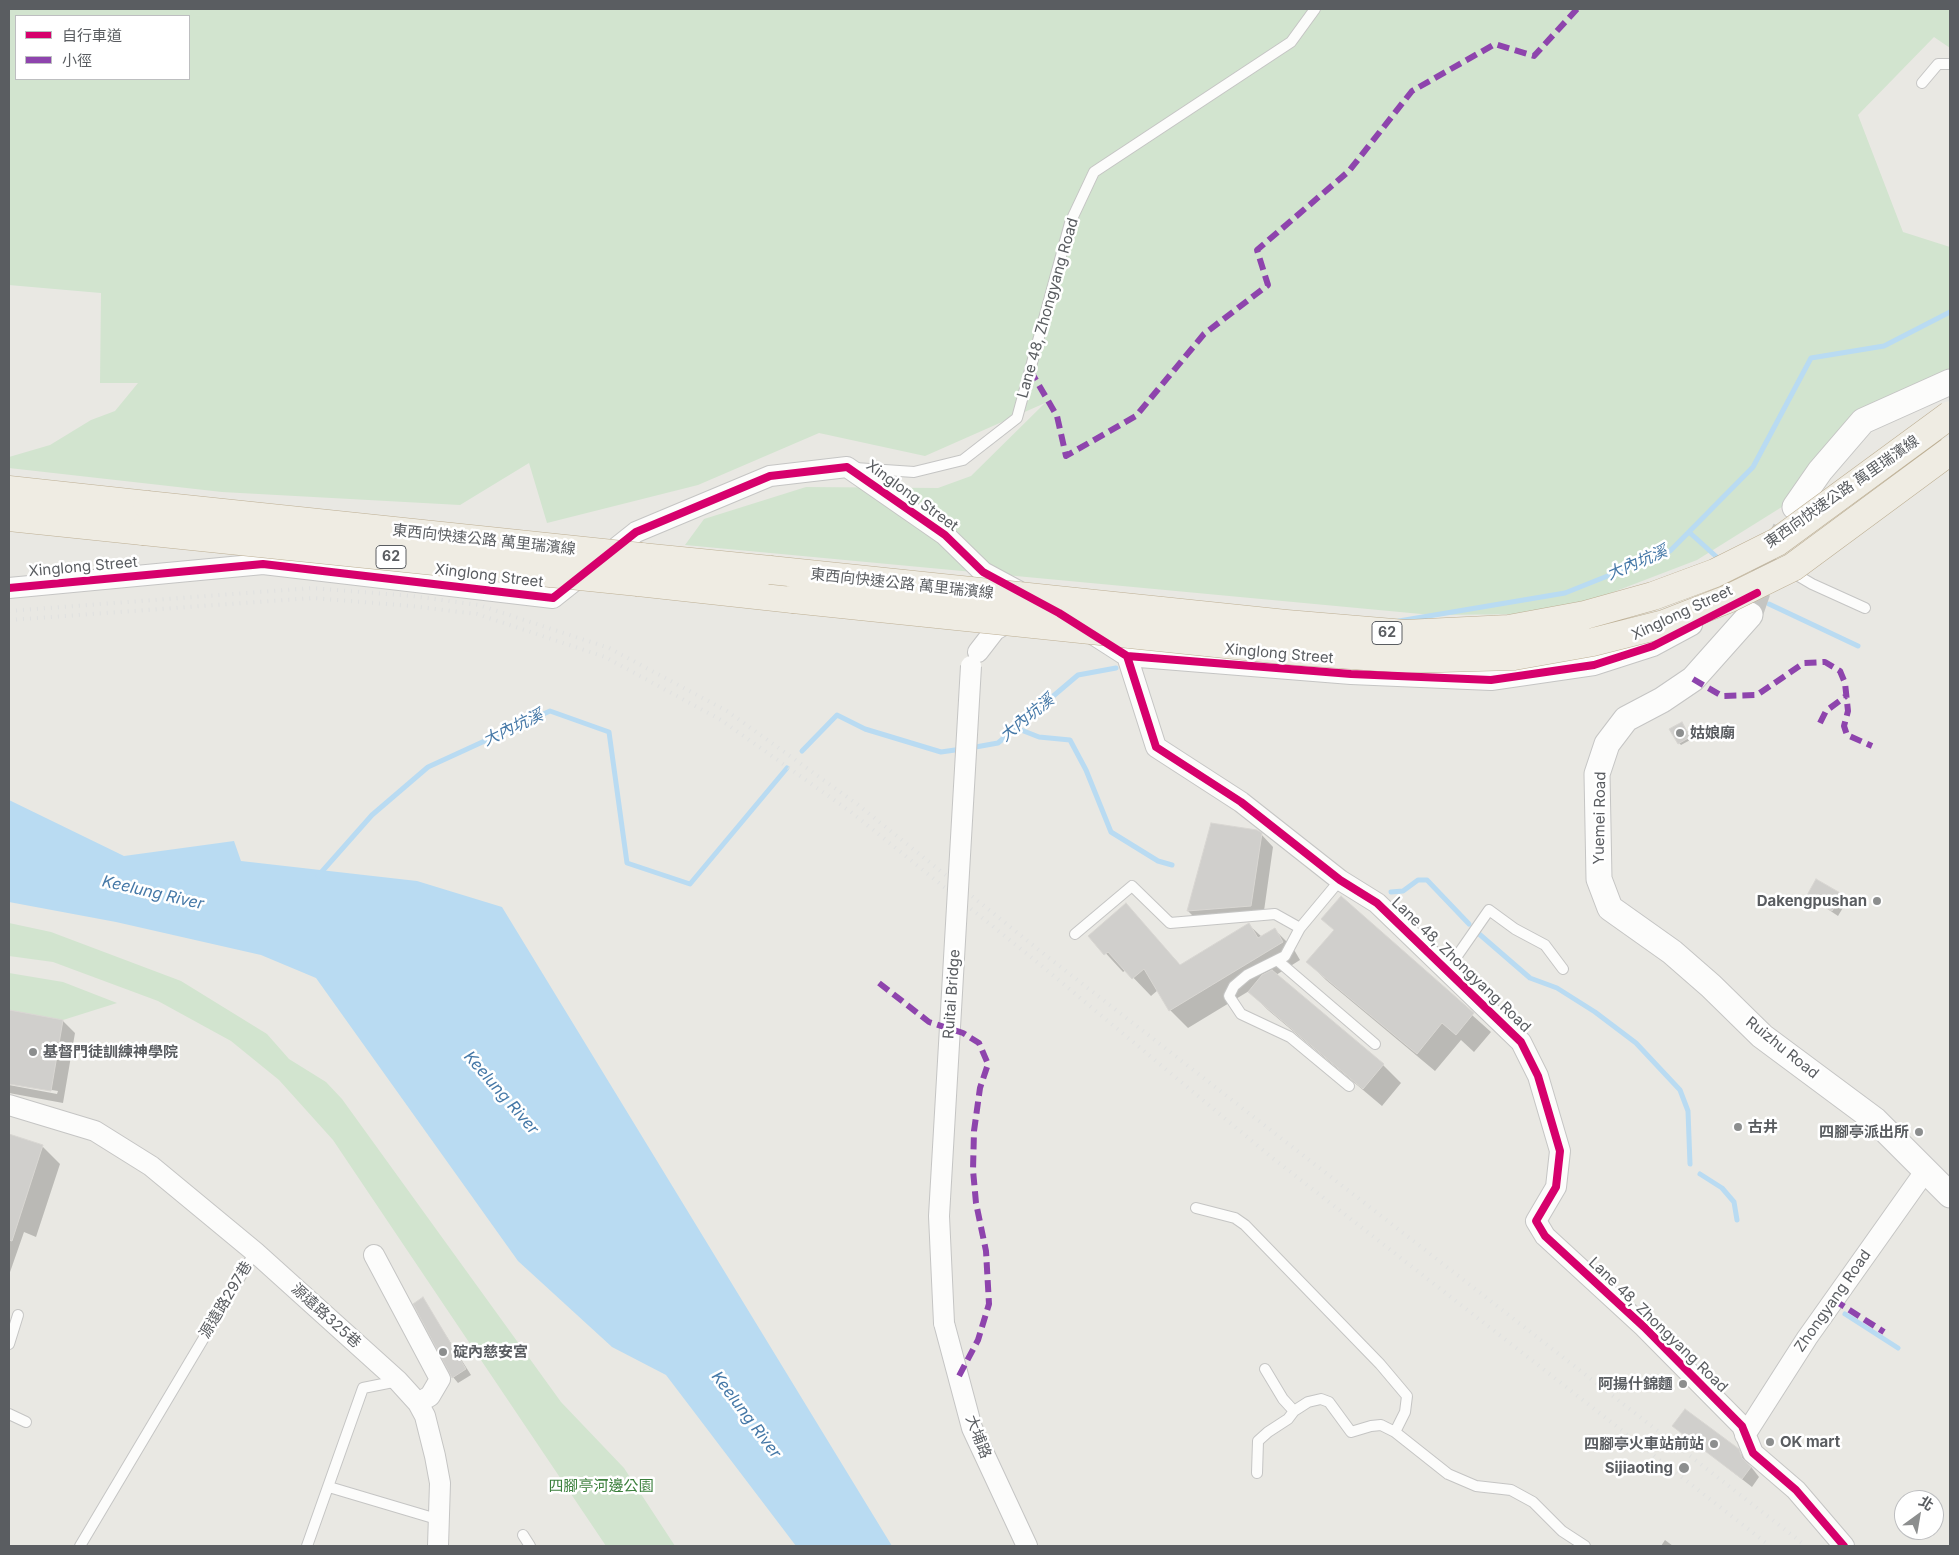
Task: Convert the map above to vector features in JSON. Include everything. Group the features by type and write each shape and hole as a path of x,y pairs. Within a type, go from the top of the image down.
{"highway":[{"name":"東西向快速公路 萬里瑞濱線","path":"640,570 770,570 1276,623 1395,633 1509,629 1585,615 1619,606 1653,596 1715,573 1777,542 1950,415"},
{"name":"東西向快速公路 萬里瑞濱線","path":"9,517 145,518 640,570 793,599 1293,651 1406,659 1514,656 1594,642 1664,624 1736,595 1794,567 1950,451"},
{"name":"東西向快速公路 萬里瑞濱線","path":"9,490 145,518"}],"street":[{"path":"1795,507 1820,471 1863,421 1950,382"},
{"name":"Xinglong Street","path":"9,588 263,564 553,598 636,532 770,476 847,467 945,535 983,572 1059,613 1127,656 1351,674 1491,680 1594,665 1652,646 1757,595"},
{"path":"975,659 983,572"},
{"name":"Yuemei Road","path":"1599,879 1597,774 1607,744 1626,719 1662,700 1693,680 1757,595"},
{"path":"975,659 995,630 1024,614 1059,613"},
{"name":"Lane 48, Zhongyang Road","path":"1127,656 1156,747 1241,802 1340,880 1378,903 1448,968 1521,1042 1538,1076 1560,1150 1556,1188 1536,1221 1545,1236 1644,1327 1742,1426 1745,1435"},
{"name":"Ruitai Bridge","path":"944,1323 939,1216 975,659"},
{"name":"Ruizhu Road","path":"1599,879 1610,908 1672,952 1711,986 1762,1036 1875,1120 1950,1195"},
{"name":"源遠路297巷","path":"9,1105 95,1131 151,1166 255,1252"},
{"name":"Zhongyang Road","path":"1745,1435 1806,1338 1926,1170"},
{"name":"源遠路325巷","path":"255,1252 398,1381 418,1404 425,1416 440,1483 438,1546"},
{"path":"374,1255 440,1379 430,1396 418,1404"},
{"name":"大埔路","path":"944,1323 972,1428 1027,1546"},
{"path":"1745,1435 1753,1453 1796,1490 1844,1546"}],"lane":[{"name":"Lane 48, Zhongyang Road","path":"847,467 914,472 962,460 1018,418 1070,223 1094,172 1291,42 1315,9"},
{"path":"1922,83 1938,64 1950,64"},
{"path":"1757,595 1782,566 1812,584 1865,608"},
{"path":"1340,880 1300,928 1285,956 1248,975 1234,986 1229,996 1241,1014 1290,1037 1349,1086"},
{"path":"1075,934 1132,886 1170,924 1275,914 1300,928"},
{"path":"1448,968 1489,910 1515,929 1545,945 1562,970"},
{"path":"1277,960 1375,1044"},
{"path":"1196,1208 1235,1218 1245,1225 1380,1364 1408,1396 1406,1412 1395,1432"},
{"name":"源遠路297巷","path":"80,1546 255,1252"},
{"path":"9,1344 18,1315"},
{"path":"1265,1369 1283,1398 1294,1411"},
{"path":"307,1546 363,1388 398,1381"},
{"path":"1257,1473 1258,1441 1288,1419 1294,1411 1308,1402 1321,1399 1329,1402 1351,1432 1371,1426 1381,1426 1395,1432 1448,1474 1476,1486 1511,1490 1534,1502 1562,1531 1585,1546"},
{"path":"9,1414 26,1422"},
{"path":"328,1487 440,1520"},
{"path":"523,1535 530,1546"}],"green space":[{"path":"9,9 1950,9 1950,48 1934,37 1858,115 1903,232 1950,247 1950,375 1860,413 1793,500 1697,560 1603,596 1539,614 1432,615 685,545 704,519 806,487 938,488 971,476 1045,403 925,456 819,433 698,485 547,523 529,463 460,505 222,492 9,468 9,457 50,445 91,420 115,411 138,383 100,383 101,293 9,285"},
{"name":"四腳亭河邊公園","path":"9,923 51,932 181,981 267,1034 289,1059 326,1082 342,1099 561,1402 624,1468 675,1546 606,1546 333,1140 279,1080 231,1041 158,1001 53,962 9,956"},
{"path":"9,973 63,982 117,1003 63,1020 9,1010"}],"water":[{"name":"Keelung River","path":"9,800 124,856 234,841 241,861 417,881 502,907 892,1546 796,1546 666,1375 612,1347 518,1261 316,978 261,955 116,922 9,902"}],"building":[{"name":"姑娘廟","path":"1682,722 1690,737 1678,744 1669,729"},
{"path":"1211,823 1257,830 1262,833 1251,906 1187,911"},
{"path":"1816,879 1842,894 1832,911 1806,897"},
{"path":"1341,896 1474,1013 1456,1035 1442,1023 1417,1054 1306,962 1334,930 1321,919"},
{"path":"1126,903 1180,965 1249,923 1258,938 1275,928 1283,942 1169,1011 1144,969 1132,979 1108,952 1104,955 1088,936"},
{"path":"1272,970 1384,1064 1363,1089 1248,992 1262,975"},
{"name":"基督門徒訓練神學院","path":"9,1010 63,1020 51,1091 9,1084"},
{"path":"9,1134 43,1145 12,1241 9,1240"},
{"name":"碇內慈安宮","path":"423,1297 466,1369 452,1378 413,1304"},
{"name":"四腳亭火車站前站","path":"1685,1409 1739,1449 1742,1458 1751,1467 1742,1479 1672,1426"}],"waterway":[{"name":"大內坑溪","path":"1399,621 1565,593 1670,551 1753,467 1811,358 1884,346 1950,312"},
{"path":"1689,532 1720,560"},
{"path":"1769,604 1858,646"},
{"name":"大內坑溪","path":"970,748 998,743 1078,675 1116,668"},
{"name":"大內坑溪","path":"318,876 372,815 428,767 550,711 609,732 627,863 690,884 787,768"},
{"name":"大內坑溪","path":"802,751 837,715 865,729 941,752 962,749"},
{"path":"1016,728 1039,737 1070,740 1086,770 1111,832 1158,861 1172,865"},
{"path":"1391,892 1403,891 1418,880 1427,880 1469,924"},
{"path":"1478,933 1530,978 1557,988 1595,1012 1636,1043 1680,1090 1688,1111 1690,1164"},
{"path":"1700,1174 1722,1188 1734,1202 1737,1220"},
{"path":"1845,1314 1898,1348"}],"tunnel":[{"path":"1750,615 1763,577 1785,529"}],"railway":[{"path":"9,611 312,588 412,596 479,605 609,648 727,711 857,804 1044,954 1806,1546"},
{"path":"9,620 313,598 411,606 477,614 605,657 721,720 851,812 1037,962 1270,1156 1770,1546"}],"marked path":[{"path":"1030,370 1057,416 1066,456 1136,416 1204,334 1268,285 1257,250 1349,171 1412,91 1495,44 1534,56 1577,9"},
{"path":"1693,679 1722,696 1757,695 1804,663 1825,662 1840,671 1845,683 1848,711 1844,726 1847,735 1872,746"},
{"path":"1820,723 1826,711 1846,696"},
{"path":"879,983 929,1022 963,1033 979,1043 988,1064 980,1088 974,1131 973,1170 976,1203 986,1251 989,1304 978,1340 959,1376"},
{"path":"1834,1300 1884,1332"}],"cycle path":[{"path":"9,588 263,564 553,598 636,532 770,476 847,467 945,535 983,572 1059,613 1127,656 1351,674 1491,680 1594,665 1653,646 1757,593"},
{"path":"1127,656 1156,747 1241,802 1340,880 1377,903 1521,1042 1538,1076 1560,1151 1556,1187 1536,1221 1545,1236 1644,1327 1742,1426 1753,1453 1796,1490 1844,1546"}],"place":[{"name":"姑娘廟","path":"1680,733"},
{"name":"Dakengpushan","path":"1877,901"},
{"name":"基督門徒訓練神學院","path":"33,1052"},
{"name":"古井","path":"1738,1127"},
{"name":"四腳亭派出所","path":"1919,1132"},
{"name":"碇內慈安宮","path":"443,1352"},
{"name":"阿揚什錦麵","path":"1683,1384"},
{"name":"OK mart","path":"1770,1442"},
{"name":"四腳亭火車站前站","path":"1714,1444"},
{"name":"Sijiaoting","path":"1684,1468"}]}
